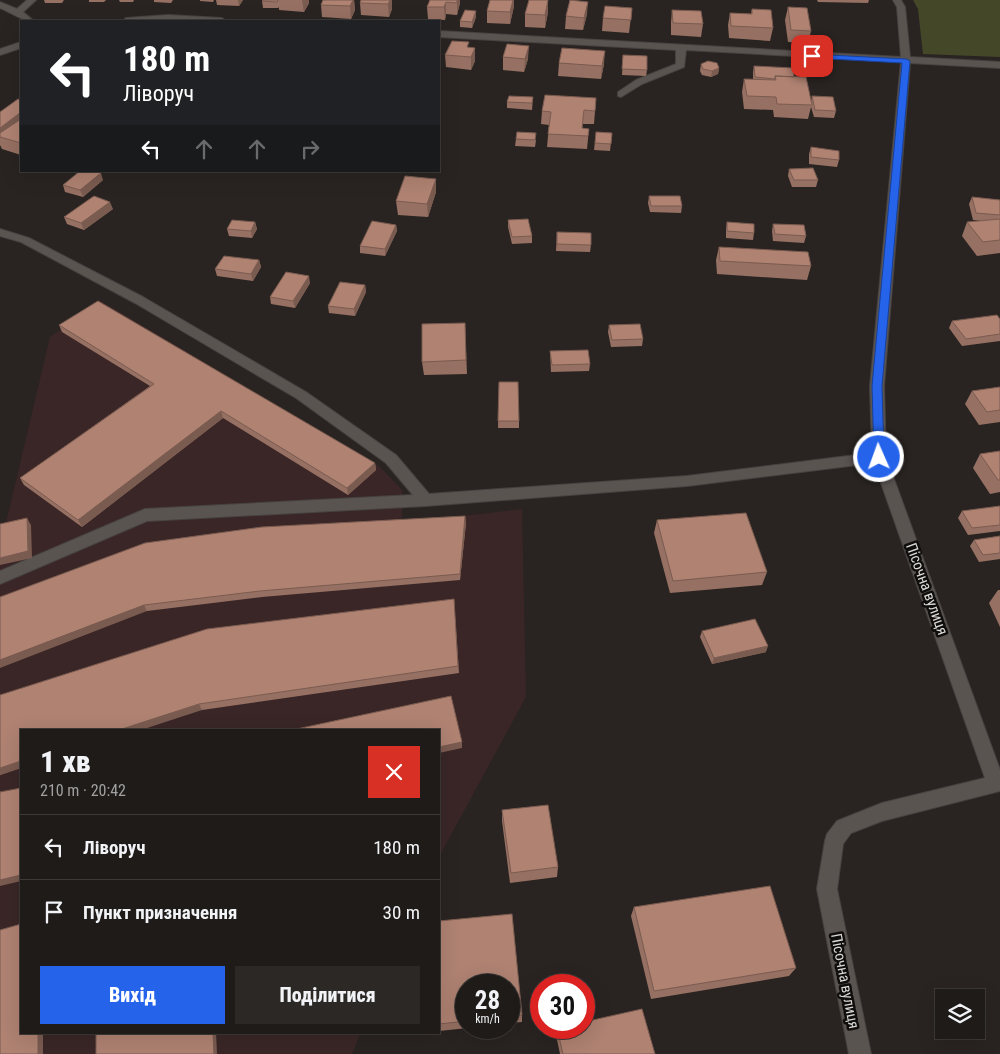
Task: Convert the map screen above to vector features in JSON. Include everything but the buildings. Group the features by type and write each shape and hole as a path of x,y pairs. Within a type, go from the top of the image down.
{"street":[{"path":"18,12 32,0"},
{"name":"Пісочна вулиця","path":"860,1054 827,889 834,841 844,827 882,812 996,784 879,457 877,386 906,61 901,7 897,0"},
{"path":"0,6 18,12 29,20"},
{"path":"140,20 168,18 204,20"},
{"path":"440,34 1000,65"},
{"path":"0,52 20,45"},
{"path":"621,94 639,82 681,65 681,48"},
{"path":"0,232 25,240 138,300 301,395 391,459 425,500"},
{"path":"0,578 145,515 425,500 687,481 879,457"}],"shaded area":[{"path":"101,301 379,466 402,490 402,523 522,509 526,697 440,855 440,729 20,729 20,1034 361,1034 352,1054 0,1054 0,528 5,527 50,337"}],"green space":[{"path":"913,0 1000,0 1000,57 923,54 918,9"}],"route":[{"path":"812,56 906,61 877,386 879,457"}]}
